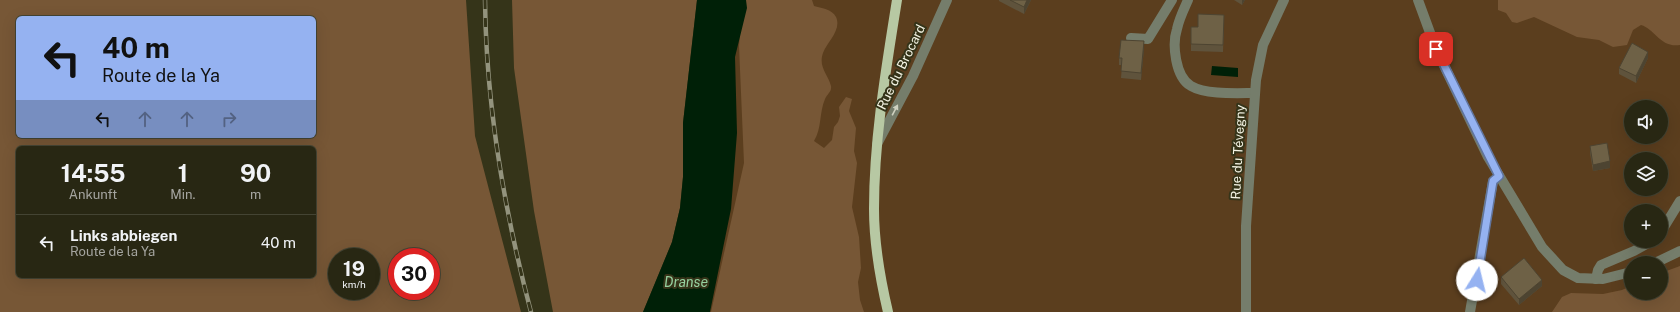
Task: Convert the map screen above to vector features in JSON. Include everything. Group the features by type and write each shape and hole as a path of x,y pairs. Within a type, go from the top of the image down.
{"main road":[{"path":"888,312 878,261 874,209 877,144 898,0"}],"street":[{"name":"Rue du Brocard","path":"877,144 913,76 947,0"},
{"path":"1131,38 1148,38 1172,0"},
{"path":"1188,0 1176,29 1175,42 1180,69 1185,80 1189,85 1196,89 1255,93"},
{"name":"Rue du Tévegny","path":"1246,312 1246,226 1255,93 1263,45 1284,0"},
{"path":"1418,0 1436,49 1499,176 1542,248 1563,270 1578,278 1610,278 1624,274"},
{"path":"1470,312 1493,181 1499,176"},
{"path":"1668,221 1680,201"},
{"path":"1596,279 1601,265 1639,248"},
{"path":"1668,257 1680,251"}],"shaded area":[{"path":"0,0 466,0 475,136 521,312 0,312"},
{"path":"512,0 697,0 683,123 683,177 680,208 672,242 643,312 553,312 534,211 514,68"},
{"path":"730,0 1680,0 1680,312 673,312"},
{"path":"743,0 812,0 814,6 832,12 836,17 836,31 825,49 822,58 823,66 831,88 823,104 817,136 814,141 824,148 832,140 834,127 840,116 839,107 846,97 852,99 849,111 856,128 854,151 857,163 852,207 859,237 861,268 858,282 860,300 864,312 711,312 744,163 739,46"},
{"path":"1498,0 1680,0 1680,45 1667,44 1646,27 1641,25 1633,30 1627,45 1613,47 1599,40 1577,37 1534,17 1517,23 1512,22 1506,13 1498,10"},
{"path":"1680,266 1680,312 1552,312 1562,297 1571,293 1603,294 1624,289 1624,300 1668,300 1668,270"}],"water":[{"name":"Dranse","path":"697,0 746,0 747,8 735,57 737,133 731,209 710,312 643,312 672,242 680,208 683,177 683,123"},
{"path":"1212,66 1238,68 1238,77 1211,75"}],"building":[{"path":"1010,0 1027,0 1024,7"},
{"path":"1198,14 1224,15 1223,45 1191,44 1191,27 1198,27"},
{"path":"1121,40 1144,41 1141,73 1121,71 1122,58 1119,58"},
{"path":"1632,43 1648,52 1636,76 1619,68"},
{"path":"1607,143 1610,161 1593,165 1590,146"},
{"path":"1524,258 1542,280 1519,299 1501,277"}],"railway":[{"path":"485,0 489,79 498,157 521,274 531,312"}],"route":[{"path":"1436,49 1488,157 1499,176 1493,181 1477,280"}]}
